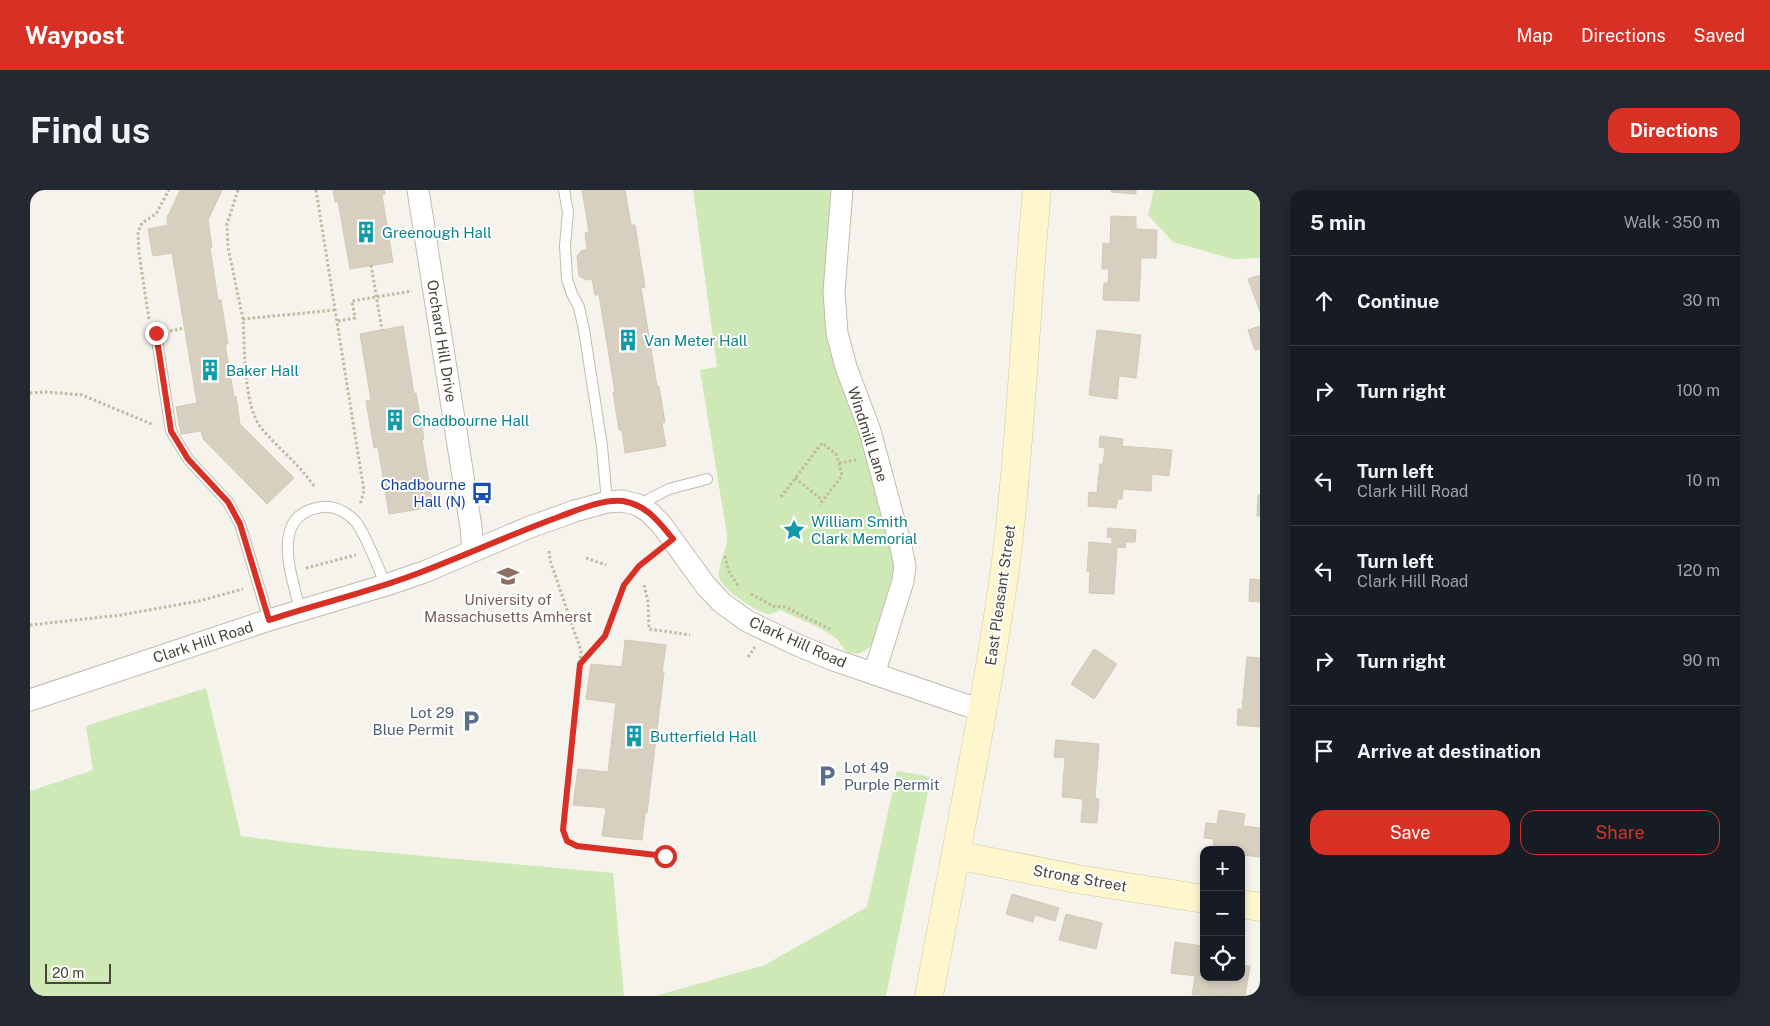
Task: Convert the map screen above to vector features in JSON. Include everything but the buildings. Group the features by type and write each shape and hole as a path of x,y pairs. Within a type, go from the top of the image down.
{"main road":[{"name":"East Pleasant Street","path":"929,996 983,711 1005,568 1020,431 1037,190"},
{"name":"Strong Street","path":"956,855 1077,879 1200,898"},
{"path":"1245,905 1260,907"}],"street":[{"name":"Orchard Hill Drive","path":"418,190 471,527 473,551"},
{"name":"Windmill Lane","path":"842,190 834,292 837,334 846,367 870,431 901,547 904,566 901,591 874,674"},
{"name":"Clark Hill Road","path":"30,700 269,620 386,585 424,572 530,528 607,502 623,501 638,505 649,512 673,539 706,586 722,603 747,621 793,643 874,674 983,711"}],"lane":[{"path":"564,190 568,212 565,246 567,278 579,307 584,330 602,446 607,502"},
{"path":"156,333 171,431 188,459 228,502 240,524 269,620"},
{"path":"638,505 669,489 707,478"},
{"path":"300,610 287,550 288,537 299,515 315,508 325,506 346,513 356,523 386,585"}],"path":[{"path":"169,190 156,214 142,223 138,232 139,253 152,334 184,328"},
{"path":"238,190 227,224 228,247 243,319 250,403 261,427 303,469 314,486"},
{"path":"316,190 364,491 360,505"},
{"path":"371,265 382,330"},
{"path":"338,321 355,318 352,301 418,290"},
{"path":"243,319 335,310"},
{"path":"30,394 47,392 82,396 171,431"},
{"path":"780,497 822,443 837,455 842,476 819,505"},
{"path":"795,478 822,500"},
{"path":"580,664 605,636 624,585 639,566 673,539"},
{"path":"549,551 550,560 581,651 563,830 567,841 577,846 665,856"},
{"path":"300,570 360,554"},
{"path":"724,556 729,572 740,588"},
{"path":"586,558 606,565"},
{"path":"644,584 648,602 649,629 690,635"},
{"path":"30,625 121,615 199,601 250,587"},
{"path":"747,592 767,604 785,607 832,630"},
{"path":"782,611 785,607"}],"green space":[{"path":"693,190 831,190 824,295 837,367 864,446 894,564 892,581 873,641 867,649 861,652 848,652 828,633 780,610 775,613 764,613 733,594 721,582 719,577 727,535 700,370 717,367"},
{"path":"1154,190 1260,190 1260,258 1233,259 1173,242 1148,215"},
{"path":"206,688 241,836 325,847 613,873 624,996 30,996 30,791 93,770 86,726"},
{"path":"897,771 931,777 886,996 655,996 765,965 867,907"}],"place":[{"name":"Greenough Hall","path":"366,232"},
{"name":"Van Meter Hall","path":"628,340"},
{"name":"Baker Hall","path":"210,370"},
{"name":"Chadbourne Hall","path":"395,420"},
{"name":"Chadbourne Hall (N)","path":"482,493"},
{"name":"William Smith Clark Memorial","path":"794,530"},
{"name":"University of Massachusetts Amherst","path":"508,576"},
{"name":"Lot 29 Blue Permit","path":"471,721"},
{"name":"Butterfield Hall","path":"634,736"},
{"name":"Lot 49 Purple Permit","path":"827,776"}],"route":[{"path":"156,333 171,431 188,459 228,502 240,524 269,620 424,572 530,528 607,502 623,501 638,505 649,512 661,524 673,539 639,566 624,585 605,636 580,664 563,830 567,841 577,846 665,856"}]}
